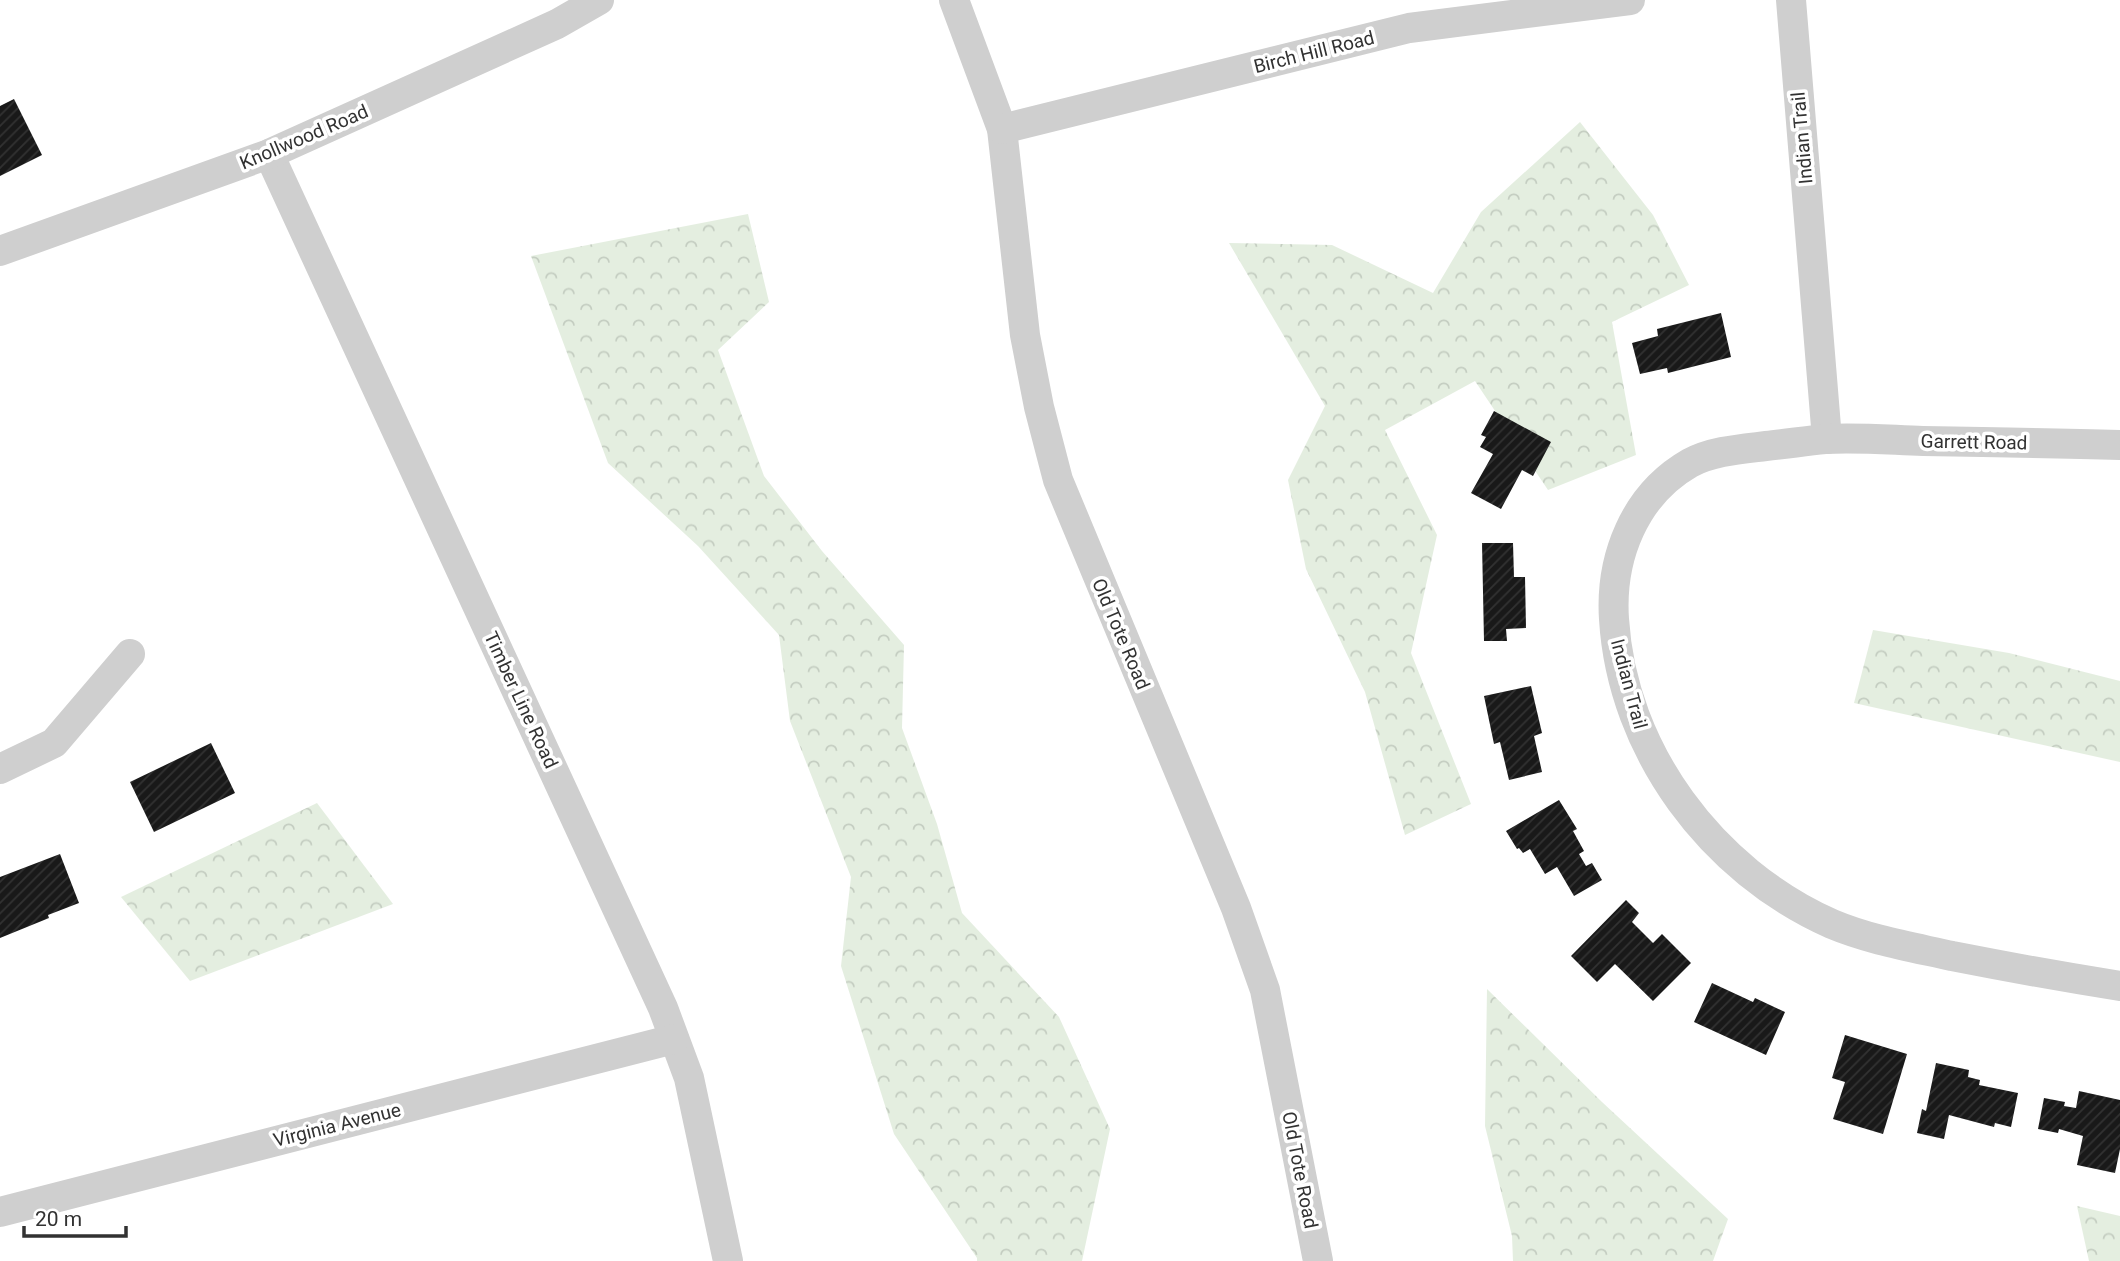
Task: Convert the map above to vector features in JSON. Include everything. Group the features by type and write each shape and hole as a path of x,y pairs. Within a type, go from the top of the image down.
{"street":[{"name":"Knollwood Road","path":"0,251 269,154 557,24 599,0"},
{"name":"Old Tote Road","path":"954,0 1002,129 1025,335 1039,407 1058,480 1236,908 1265,990 1318,1261"},
{"name":"Birch Hill Road","path":"1002,129 1409,28 1630,0"},
{"name":"Indian Trail","path":"1791,0 1827,439 1728,451 1692,462 1660,485 1637,513 1622,546 1612,591 1621,670 1632,707 1646,742 1685,807 1709,837 1766,887 1832,924 1905,946 2120,986"},
{"name":"Timber Line Road","path":"269,154 663,1008 689,1078 728,1261"},
{"name":"Garrett Road","path":"1827,439 2120,444"},
{"path":"0,769 54,743 131,654"},
{"name":"Virginia Avenue","path":"0,1212 674,1039"}],"green space":[{"path":"1580,122 1653,215 1689,285 1612,322 1636,455 1548,490 1475,381 1385,430 1437,535 1411,653 1471,804 1405,835 1365,692 1306,569 1288,480 1325,406 1229,243 1332,245 1433,293 1481,212"},
{"path":"748,214 769,302 718,350 764,476 822,551 904,645 902,728 937,824 962,913 1059,1017 1110,1129 1082,1261 977,1261 894,1134 841,966 851,877 790,721 779,635 698,546 608,463 531,256"},
{"path":"1873,630 2009,653 2120,681 2120,762 1854,703"},
{"path":"317,803 393,904 190,981 121,897"},
{"path":"1487,989 1602,1102 1728,1219 1713,1261 1513,1261 1512,1236 1485,1126"},
{"path":"2077,1206 2120,1216 2120,1261 2089,1261"}],"building":[{"path":"14,99 42,155 0,176 0,106"},
{"path":"1721,313 1731,357 1668,373 1667,368 1640,374 1632,343 1658,336 1657,329"},
{"path":"1494,411 1551,442 1533,476 1522,470 1501,509 1471,493 1493,454 1480,447 1486,437 1481,435"},
{"path":"1482,543 1513,543 1514,577 1525,577 1526,628 1506,629 1507,641 1484,641"},
{"path":"1531,686 1542,733 1534,736 1542,772 1509,780 1500,742 1494,744 1484,696"},
{"path":"211,743 235,793 154,832 130,782"},
{"path":"1559,800 1577,829 1573,831 1584,851 1579,854 1586,866 1592,863 1602,880 1574,896 1557,867 1545,874 1530,849 1523,853 1517,849 1506,831"},
{"path":"60,854 79,903 0,938 0,877"},
{"path":"1626,900 1639,913 1632,922 1653,943 1662,934 1691,963 1653,1001 1615,964 1597,982 1571,956"},
{"path":"1712,983 1753,1002 1755,998 1785,1012 1766,1055 1694,1022"},
{"path":"1845,1035 1907,1054 1883,1134 1833,1119 1845,1082 1832,1078"},
{"path":"1936,1063 1969,1070 1968,1077 1980,1080 1979,1085 2018,1093 2011,1127 1995,1123 1994,1127 1949,1115 1944,1139 1917,1133 1922,1109 1926,1111"},
{"path":"2079,1091 2120,1100 2120,1149 2115,1173 2077,1165 2083,1136 2059,1129 2058,1133 2038,1129 2044,1098 2065,1102 2064,1106 2076,1108"}]}
